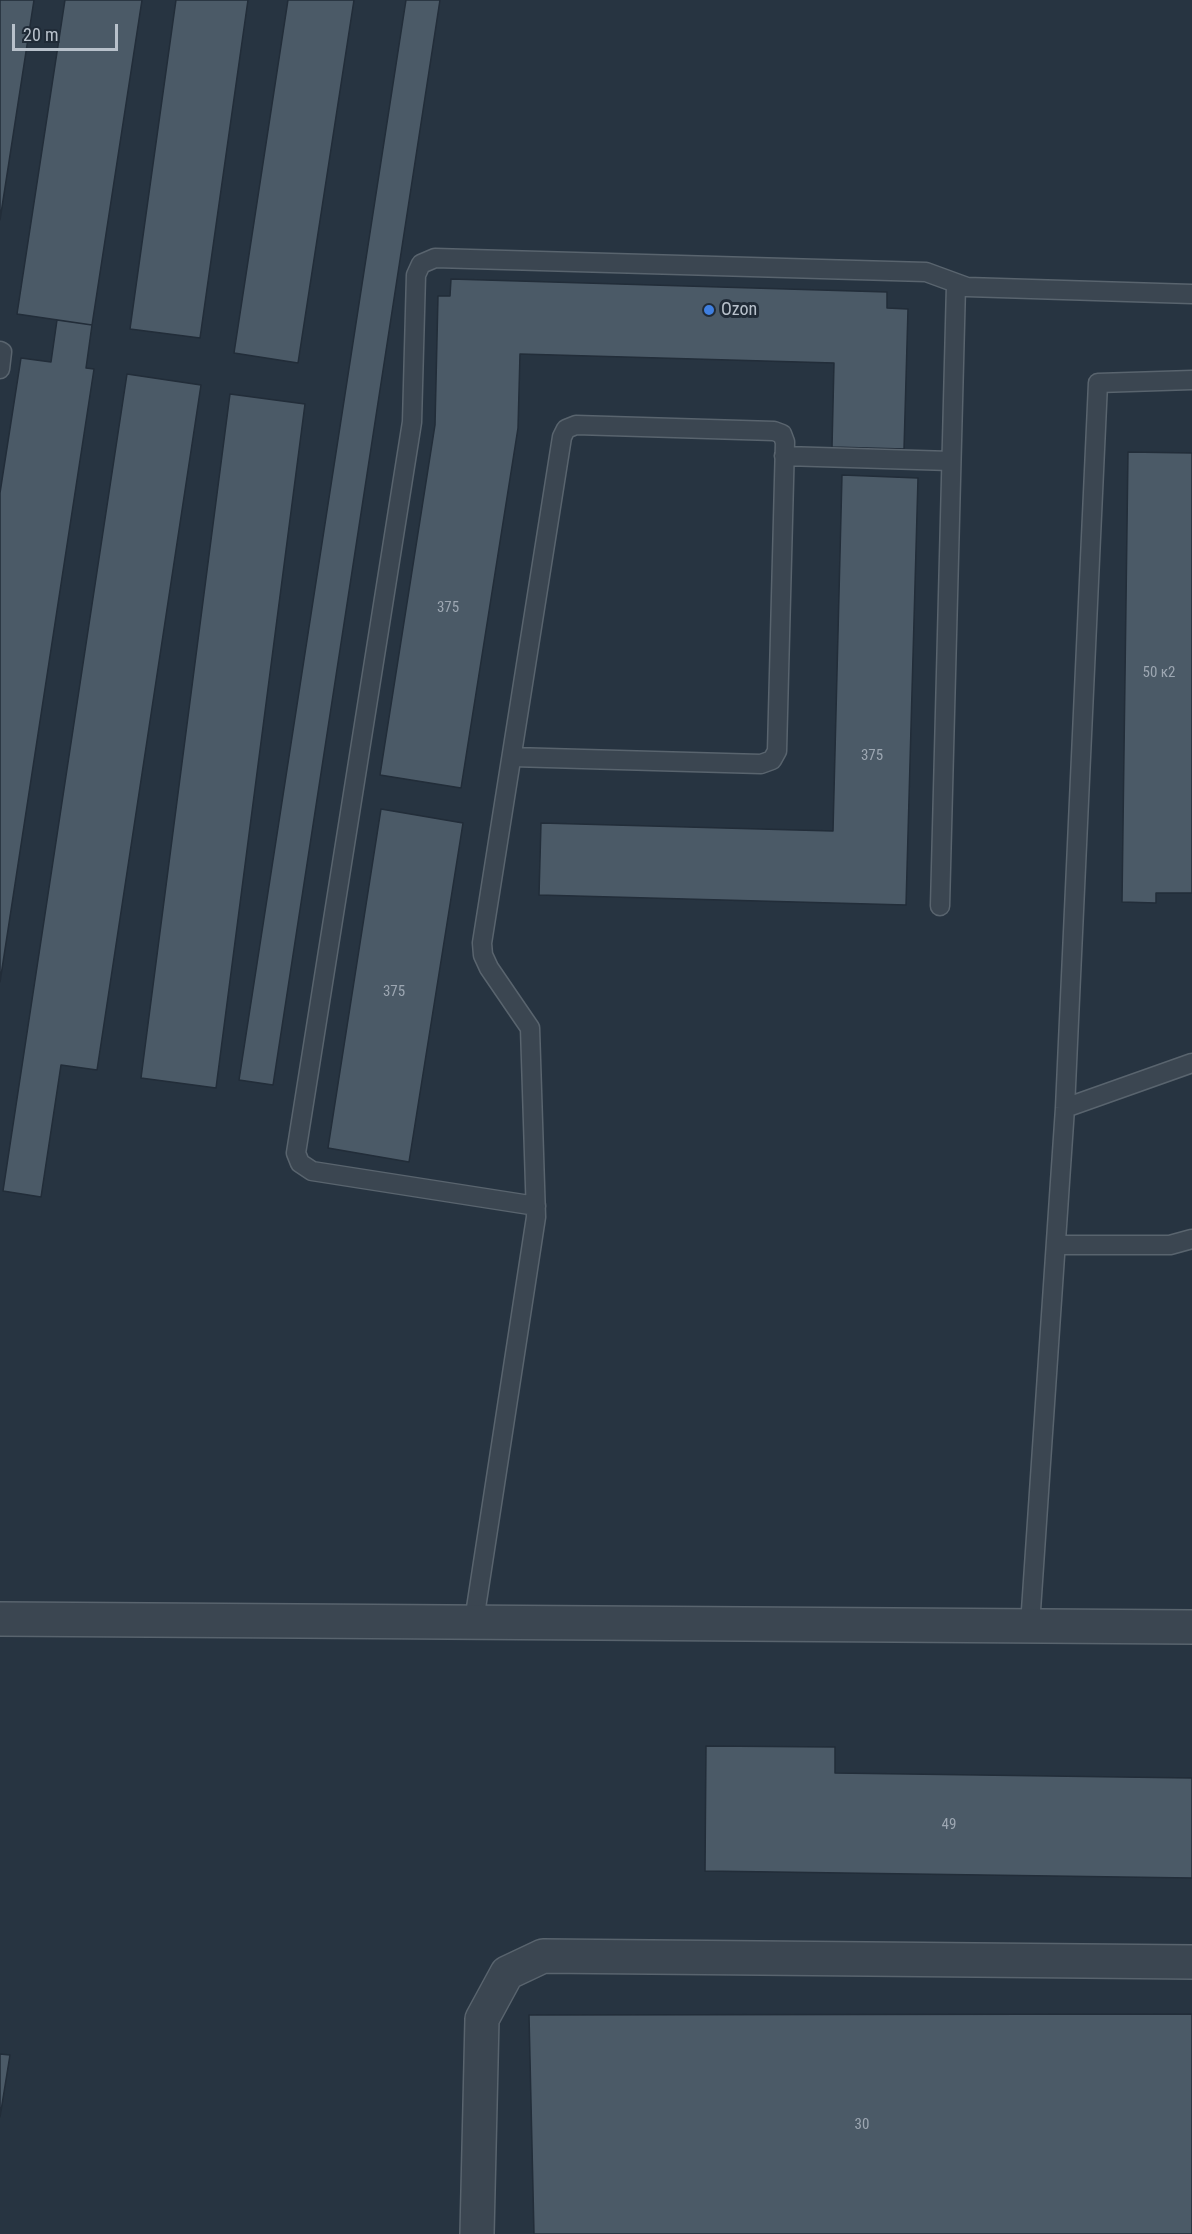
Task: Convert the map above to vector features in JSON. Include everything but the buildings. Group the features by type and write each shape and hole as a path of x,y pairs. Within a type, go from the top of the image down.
{"street":[{"path":"0,1619 1192,1627"},
{"path":"477,2234 482,2019 507,1973 543,1956 1192,1962"}],"lane":[{"path":"536,1206 312,1171 300,1163 296,1153 412,422 416,275 421,264 435,258 926,272 938,274 956,285 1192,294"},
{"path":"940,906 956,285"},
{"path":"0,351 3,352 0,369"},
{"path":"1030,1625 1065,1108 1098,383 1192,380"},
{"path":"474,1621 536,1206 530,1028 489,968 483,955 482,944 562,437 566,429 576,425 774,431 782,434 784,456 777,751 772,760 761,764 512,757"},
{"path":"784,456 951,461"},
{"path":"1065,1108 1192,1063"},
{"path":"1056,1245 1170,1245 1192,1239"}],"place":[{"name":"Ozon","path":"709,310"}]}
